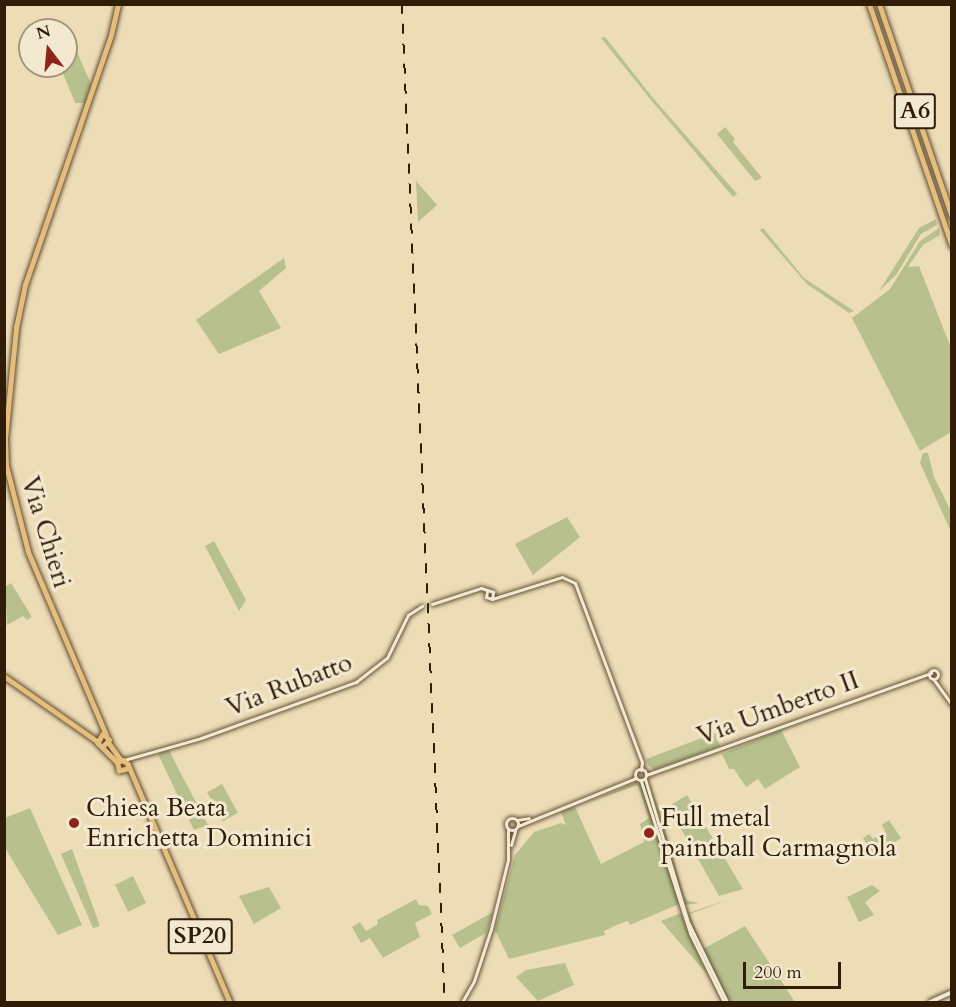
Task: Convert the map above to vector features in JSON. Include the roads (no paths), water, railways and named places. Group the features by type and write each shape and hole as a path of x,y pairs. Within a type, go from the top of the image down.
{"highway":[{"name":"A6","path":"869,4 951,246"},
{"name":"A6","path":"879,4 951,216"}],"main road":[{"name":"Via Chieri","path":"118,4 111,35 25,285 16,328 5,439 6,466 28,552 99,716 101,737 109,742 121,761"},
{"path":"4,676 82,733 101,737 103,746 121,761 126,769"},
{"path":"103,746 109,742"},
{"path":"121,761 117,769 126,769"},
{"name":"SP20","path":"126,769 230,1002"},
{"path":"930,1002 951,992"}],"street":[{"path":"432,604 482,588 487,592 486,597 492,599 562,577 575,584 642,762 641,770 636,778"},
{"name":"Via Rubatto","path":"137,758 356,682 385,661 408,615 422,606"},
{"path":"930,675 937,672 937,680"},
{"path":"930,675 937,680 951,705"},
{"name":"Via Umberto II","path":"644,778 930,675"},
{"path":"121,761 137,758"},
{"path":"126,769 137,758"},
{"path":"641,770 688,922 726,1002"},
{"path":"509,849 508,820 534,817 636,778 644,778"},
{"path":"508,829 517,828 534,817"},
{"path":"462,1002 474,981 509,849 517,828 517,820"}],"railway":[{"path":"402,4 445,1002"}],"place":[{"name":"Chiesa Beata Enrichetta Dominici","path":"74,823"},
{"name":"Full metal paintball Carmagnola","path":"649,833"}]}
